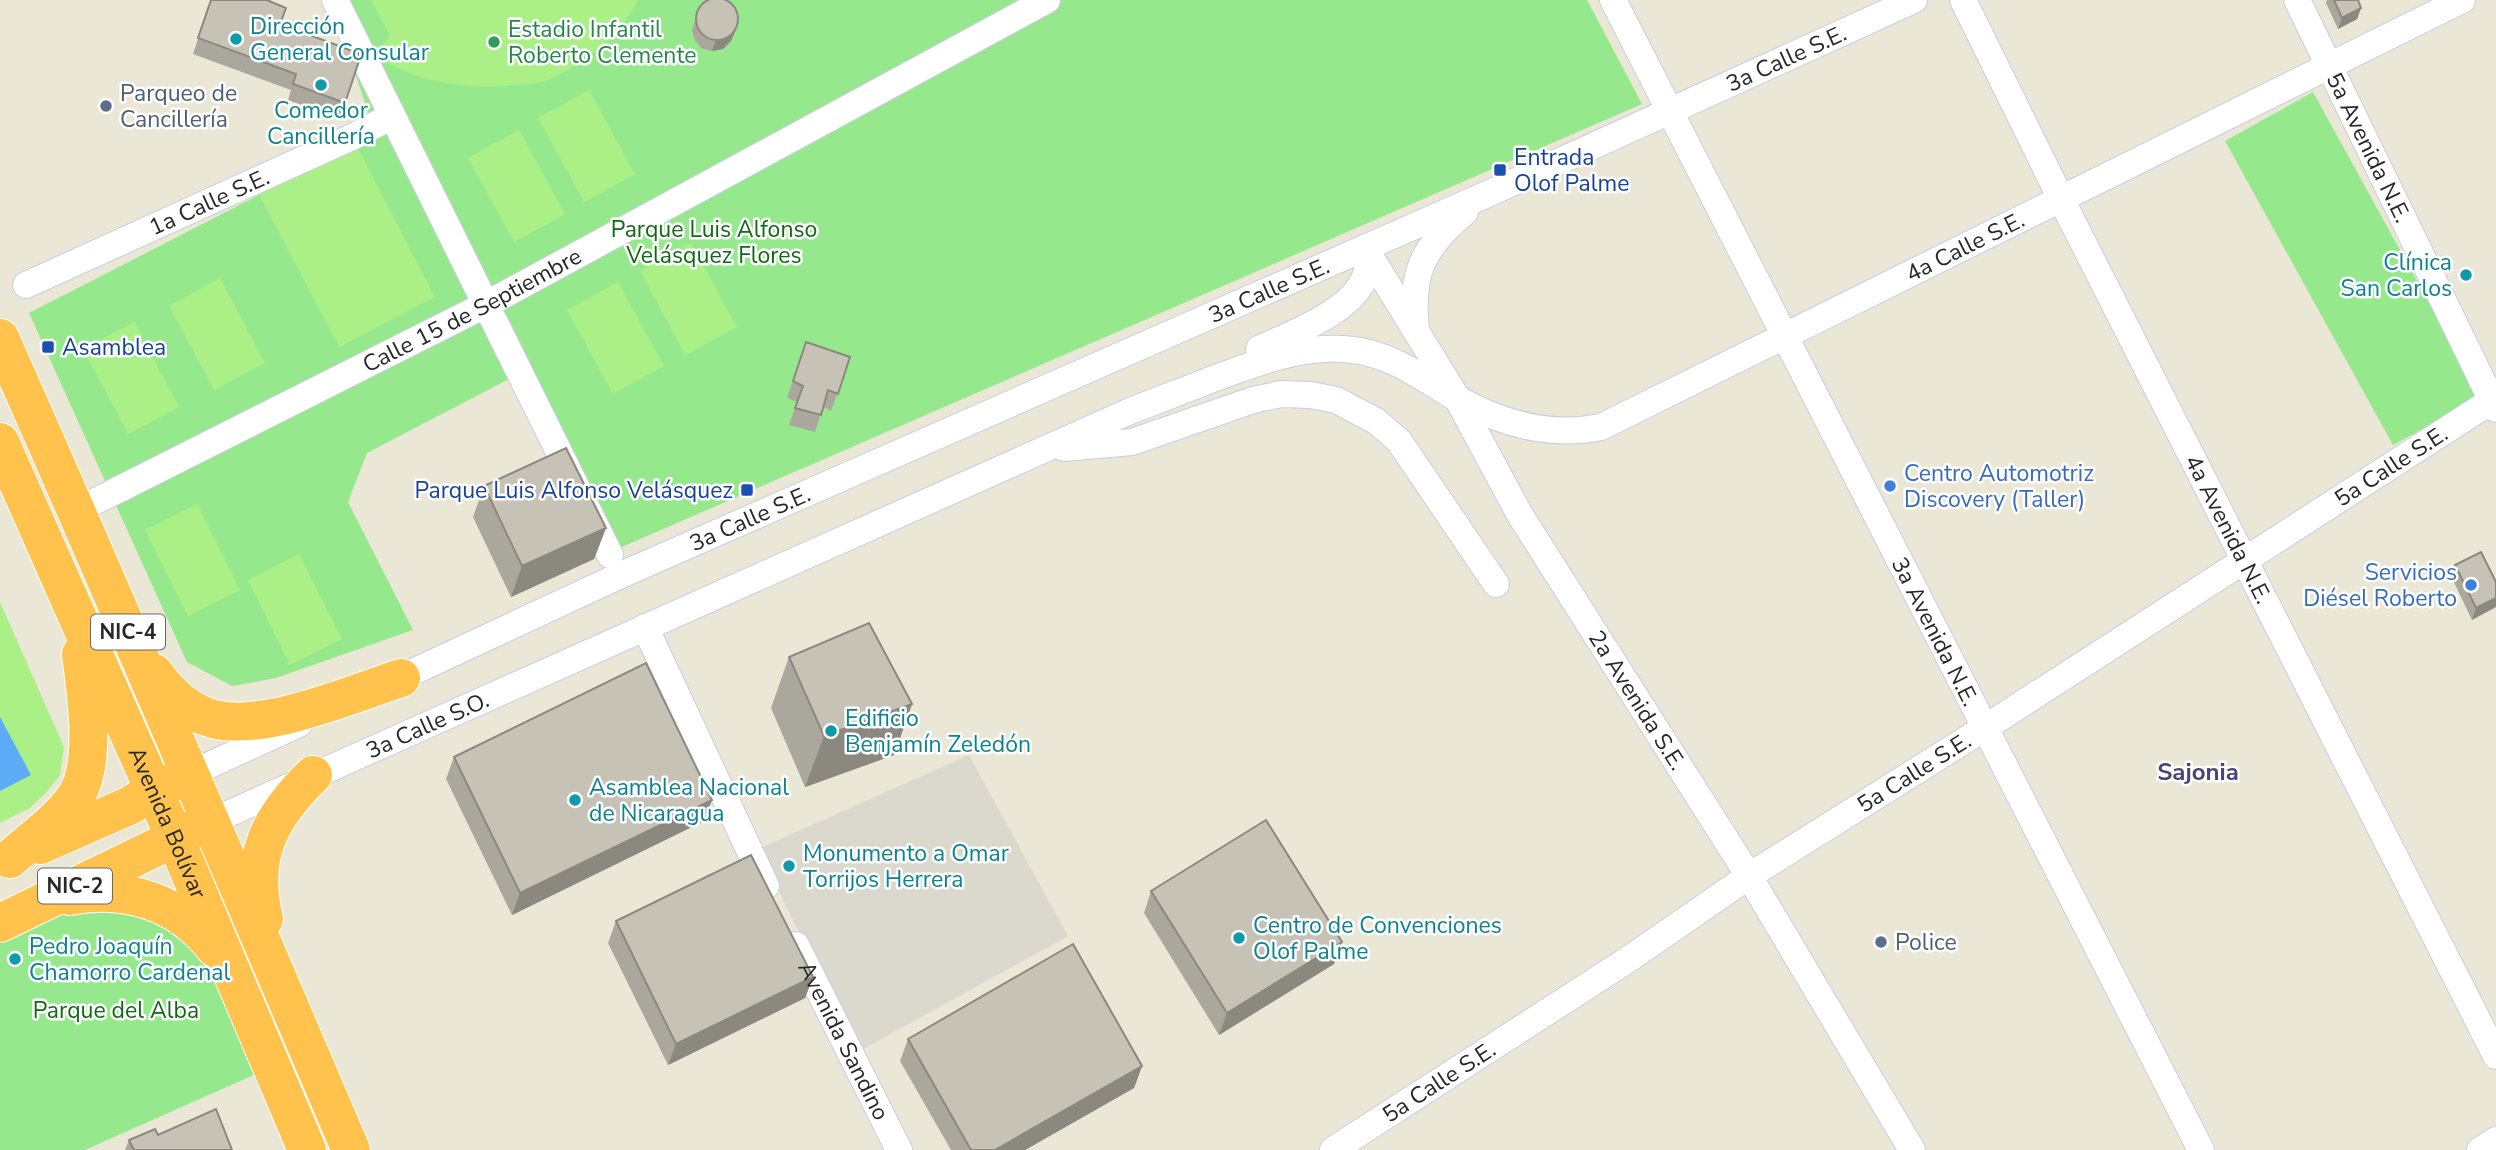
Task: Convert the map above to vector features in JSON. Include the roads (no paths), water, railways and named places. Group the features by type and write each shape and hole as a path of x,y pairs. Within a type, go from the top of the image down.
{"highway":[{"name":"NIC-4","path":"0,338 210,822"},
{"name":"NIC-4","path":"0,442 76,614"},
{"name":"Avenida Bolívar","path":"76,614 175,838 307,1150"},
{"path":"5,861 63,811 75,798 81,786 88,757 88,729 76,614"},
{"path":"132,641 172,694 187,707 215,719 240,722 278,716 401,678"},
{"name":"NIC-2","path":"5,861 190,774"},
{"path":"307,1047 264,919 258,874 261,850 272,826 287,803 313,775"},
{"name":"Avenida Bolívar","path":"210,822 351,1150"},
{"name":"NIC-2","path":"0,923 210,822"},
{"path":"44,901 98,893 136,895 154,900 176,911 196,927 229,966"}],"street":[{"path":"190,774 401,678 616,565 335,0"},
{"name":"Calle 15 de Septiembre","path":"76,510 487,304 1047,0"},
{"name":"3a Avenida N.E.","path":"1613,0 1786,335 1983,729 2201,1150"},
{"name":"3a Calle S.E.","path":"616,565 1365,248 1671,112 1913,0"},
{"name":"4a Avenida N.E.","path":"1963,0 2061,199 2496,1056"},
{"name":"5a Avenida N.E.","path":"2297,0 2495,402"},
{"name":"4a Calle S.E.","path":"1457,398 1499,418 1536,429 1561,431 1601,427 2462,0"},
{"name":"1a Calle S.E.","path":"26,285 352,137 392,116"},
{"path":"1416,331 1415,288 1423,257 1442,231 1492,192"},
{"path":"645,627 1128,412 1333,312 1348,301 1362,282 1367,264 1365,248"},
{"name":"2a Avenida S.E.","path":"1365,248 1457,398 1520,515 1749,876 1912,1150"},
{"path":"1128,412 1272,357 1300,350 1366,352 1400,363 1457,398"},
{"path":"1041,450 1132,442 1253,400 1281,394 1311,395 1336,400 1376,421 1399,441 1496,584"},
{"name":"5a Calle S.E.","path":"1333,1150 1629,959 1749,876 2495,402"},
{"name":"3a Calle S.O.","path":"210,822 645,627"},
{"name":"Avenida Sandino","path":"645,627 745,845 899,1150"},
{"path":"2480,1150 2496,1140"}],"water":[{"path":"0,717 31,775 0,791"}],"place":[{"name":"Dirección General Consular","path":"236,39"},
{"name":"Estadio Infantil Roberto Clemente","path":"494,42"},
{"name":"Comedor Cancillería","path":"321,85"},
{"name":"Parqueo de Cancillería","path":"106,106"},
{"name":"Entrada Olof Palme","path":"1500,170"},
{"name":"Clínica San Carlos","path":"2466,275"},
{"name":"Asamblea","path":"48,347"},
{"name":"Centro Automotriz Discovery (Taller)","path":"1890,486"},
{"name":"Parque Luis Alfonso Velásquez","path":"747,490"},
{"name":"Servicios Diésel Roberto","path":"2471,585"},
{"name":"Edificio Benjamín Zeledón","path":"831,731"},
{"name":"Asamblea Nacional de Nicaragua","path":"575,800"},
{"name":"Monumento a Omar Torrijos Herrera","path":"789,866"},
{"name":"Centro de Convenciones Olof Palme","path":"1239,938"},
{"name":"Police","path":"1881,942"},
{"name":"Pedro Joaquín Chamorro Cardenal","path":"15,959"}],"district":[{"name":"Sajonia","path":"2198,772"}],"park label":[{"name":"Parque Luis Alfonso Velásquez Flores","path":"714,242"},
{"name":"Parque del Alba","path":"116,1010"}]}
